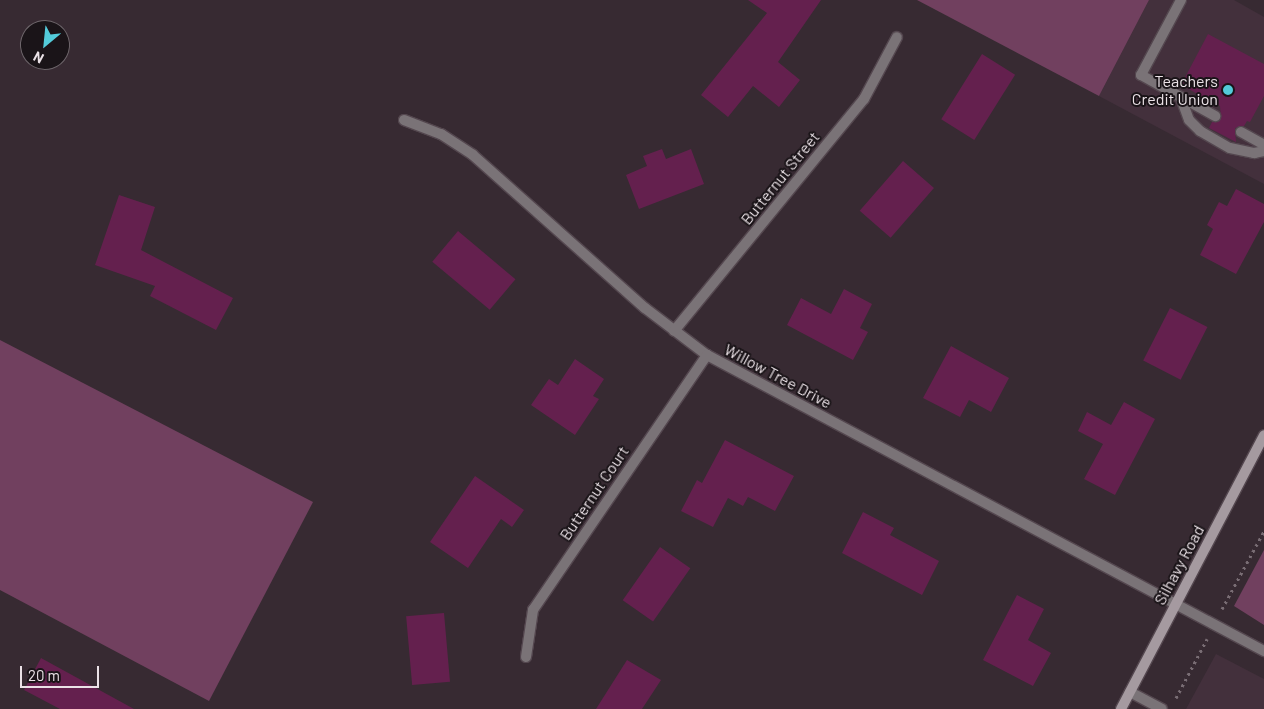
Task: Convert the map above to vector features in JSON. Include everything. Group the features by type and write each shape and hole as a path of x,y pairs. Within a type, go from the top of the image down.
{"street":[{"path":"1182,0 1141,75 1215,116"},
{"name":"Butternut Street","path":"674,331 864,99 897,36"},
{"path":"1181,98 1189,120 1200,131 1230,148 1254,153 1264,151"},
{"name":"Willow Tree Drive","path":"404,120 441,134 473,156 674,331 707,355 1175,606 1264,651"},
{"path":"1241,132 1264,145"},
{"name":"Butternut Court","path":"526,657 533,610 707,355"},
{"name":"Silhavy Road","path":"1121,709 1264,435"},
{"path":"1130,692 1162,709"}],"shaded area":[{"path":"917,0 1149,0 1099,96"},
{"path":"1149,0 1234,0 1264,17 1264,184 1099,96"},
{"path":"0,340 313,502 209,701 0,590"},
{"path":"1264,550 1264,625 1234,606"},
{"path":"1216,654 1264,679 1264,709 1186,709"}],"building":[{"path":"748,0 821,0 778,62 800,80 779,107 753,86 728,117 701,95 767,13"},
{"name":"Teachers Credit Union","path":"1208,34 1264,64 1264,96 1250,122 1247,121 1244,126 1235,128 1236,142 1209,128 1212,122 1221,119 1220,106 1181,85"},
{"path":"982,54 1015,75 974,140 941,119"},
{"path":"662,149 666,159 691,149 704,184 639,209 626,175 647,166 643,156"},
{"path":"903,161 934,188 891,238 860,211"},
{"path":"1236,189 1264,204 1264,222 1236,274 1200,255 1213,229 1207,225 1219,202 1227,206"},
{"path":"119,195 155,207 141,250 233,298 216,330 150,296 155,286 95,265"},
{"path":"458,231 515,279 490,310 432,262"},
{"path":"844,289 872,304 860,328 868,332 853,360 787,325 801,298 831,314"},
{"path":"1170,308 1207,327 1181,380 1143,361"},
{"path":"951,346 1009,378 991,412 969,400 960,417 923,398"},
{"path":"575,359 604,379 593,396 599,399 575,435 531,405 549,379 558,385"},
{"path":"1124,402 1155,419 1115,495 1084,479 1103,444 1078,431 1087,412 1111,425"},
{"path":"725,440 794,476 775,511 748,497 743,506 728,498 713,527 681,511 697,480 702,483"},
{"path":"475,476 524,510 512,527 501,519 468,568 430,542"},
{"path":"863,512 894,528 890,535 939,561 922,595 842,553"},
{"path":"660,547 690,568 653,621 623,600"},
{"path":"1017,595 1044,609 1028,640 1051,653 1033,686 983,660"},
{"path":"444,613 450,682 412,685 406,616"},
{"path":"41,658 134,709 60,709 24,690"},
{"path":"627,660 661,680 642,709 596,709"}],"place":[{"name":"Teachers Credit Union","path":"1228,90"}]}
